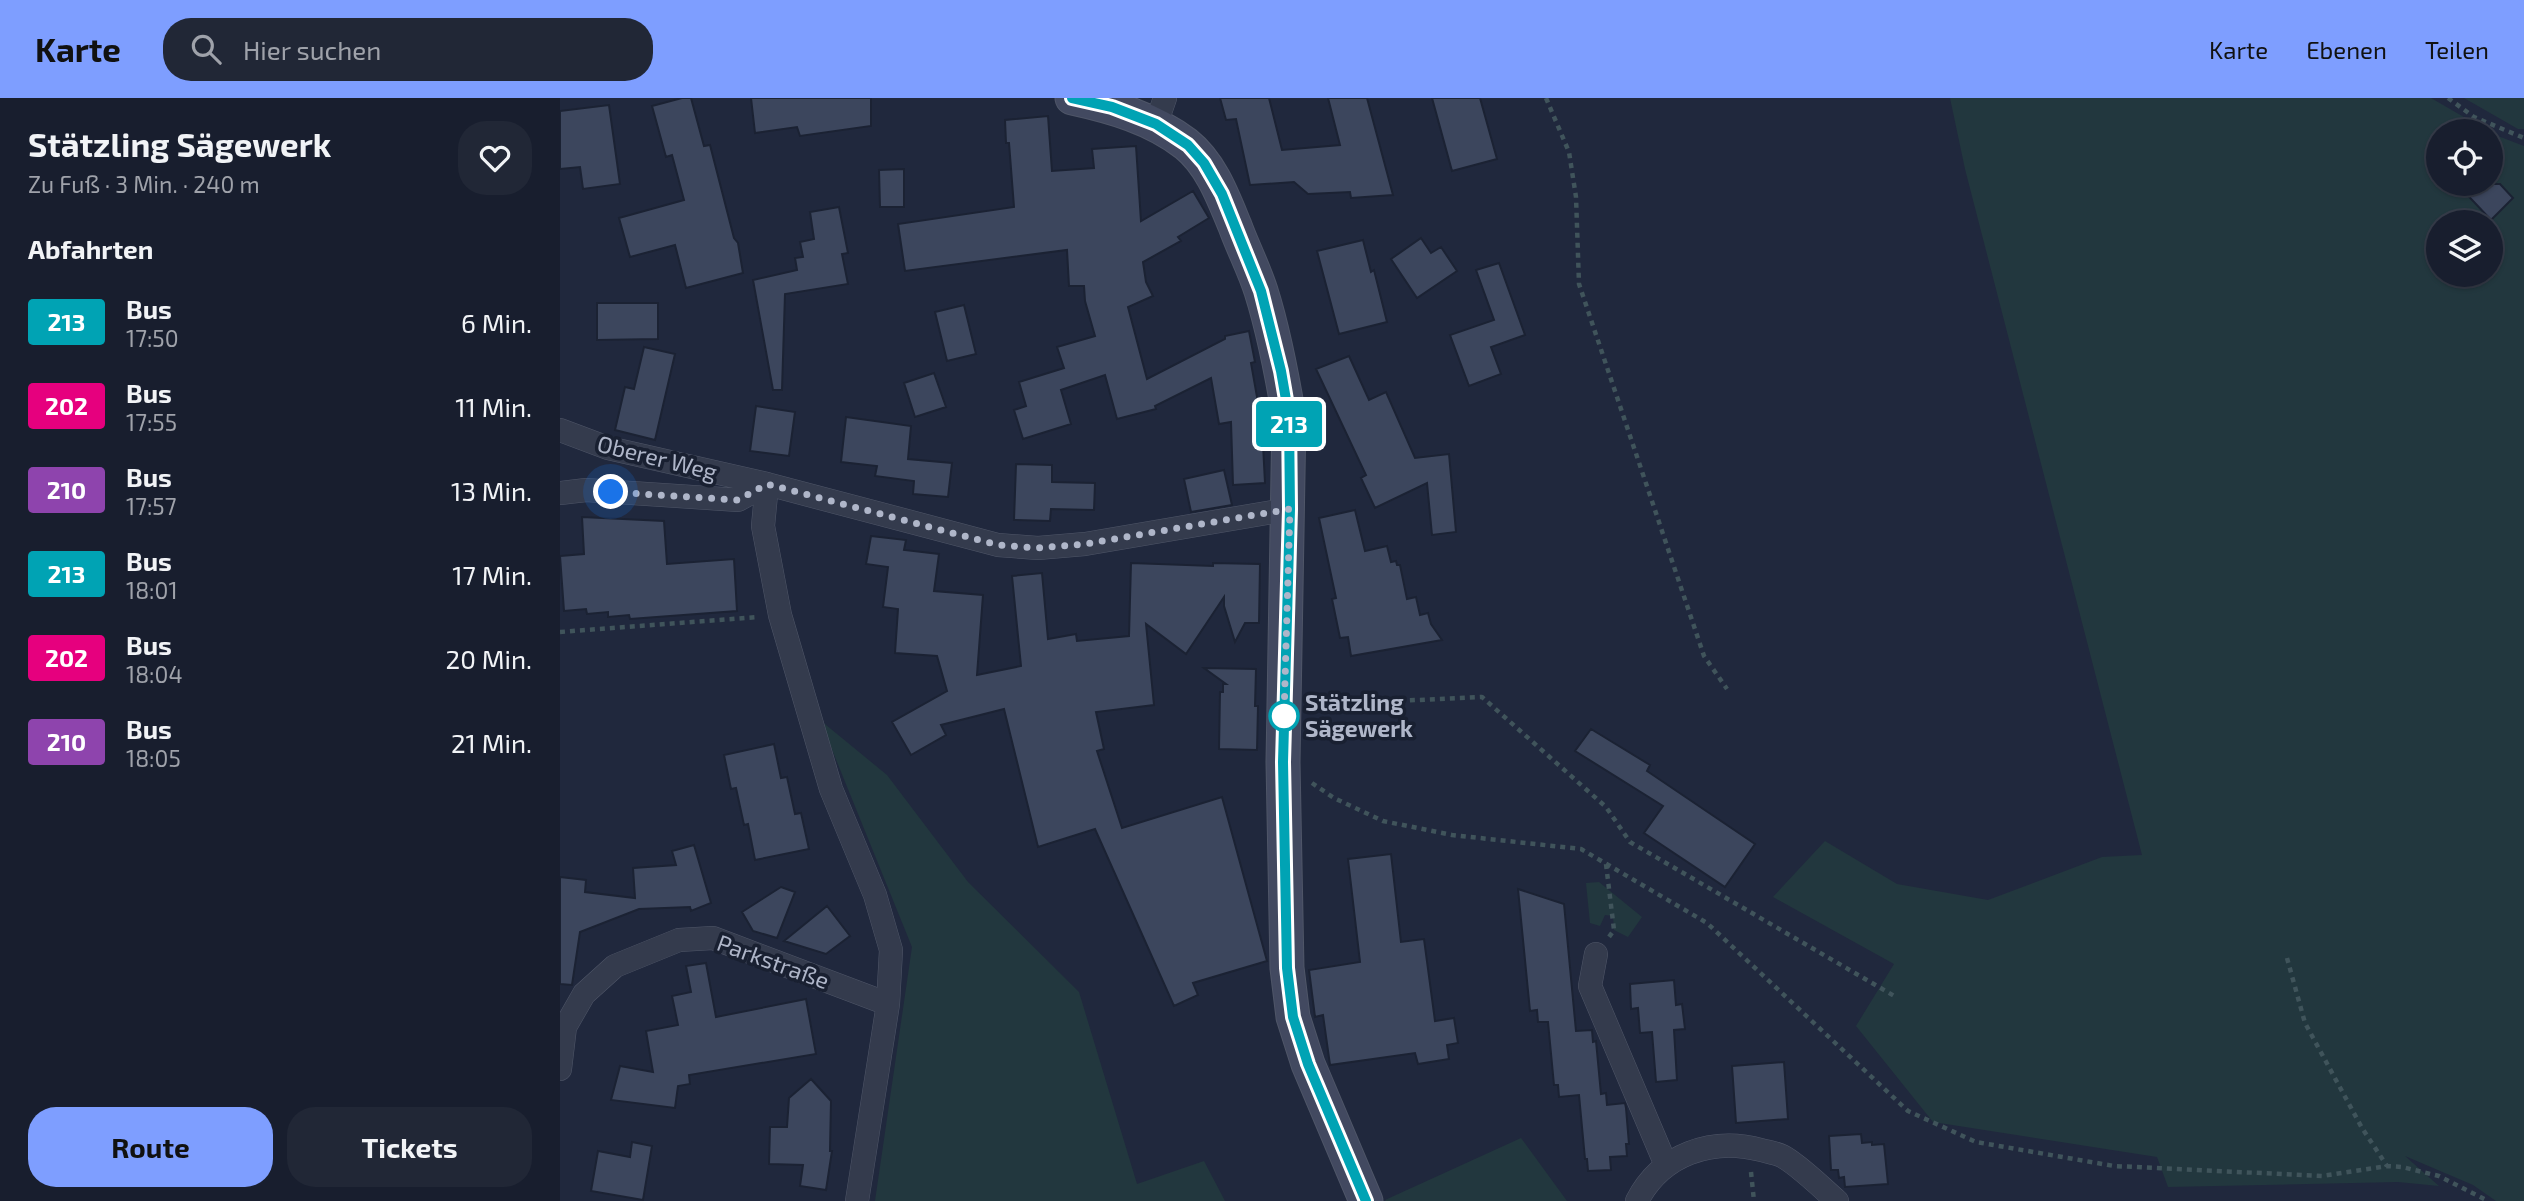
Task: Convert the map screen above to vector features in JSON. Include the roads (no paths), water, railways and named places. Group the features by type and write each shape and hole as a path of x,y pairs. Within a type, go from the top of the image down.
{"street":[{"path":"1072,98 1112,107 1160,111 1204,163 1222,194 1261,291 1281,371 1289,417 1290,509 1283,762 1287,968 1293,1017 1308,1064 1366,1201"},
{"name":"Oberer Weg","path":"560,430 608,448 767,484 998,545 1038,548 1085,544 1290,509"},
{"path":"560,494 586,490 738,500 767,484"},
{"path":"767,484 763,526 780,615 831,789 875,895 891,950 888,1004 857,1201"},
{"name":"Parkstraße","path":"560,1069 565,1027 584,994 615,966 679,940 713,938 888,1004"},
{"path":"1596,954 1590,986 1666,1165"},
{"path":"1637,1201 1646,1184 1666,1165 1694,1150 1723,1144 1749,1147 1783,1156 1837,1201"}],"place":[{"name":"Stätzling Sägewerk","path":"1284,716"}]}
